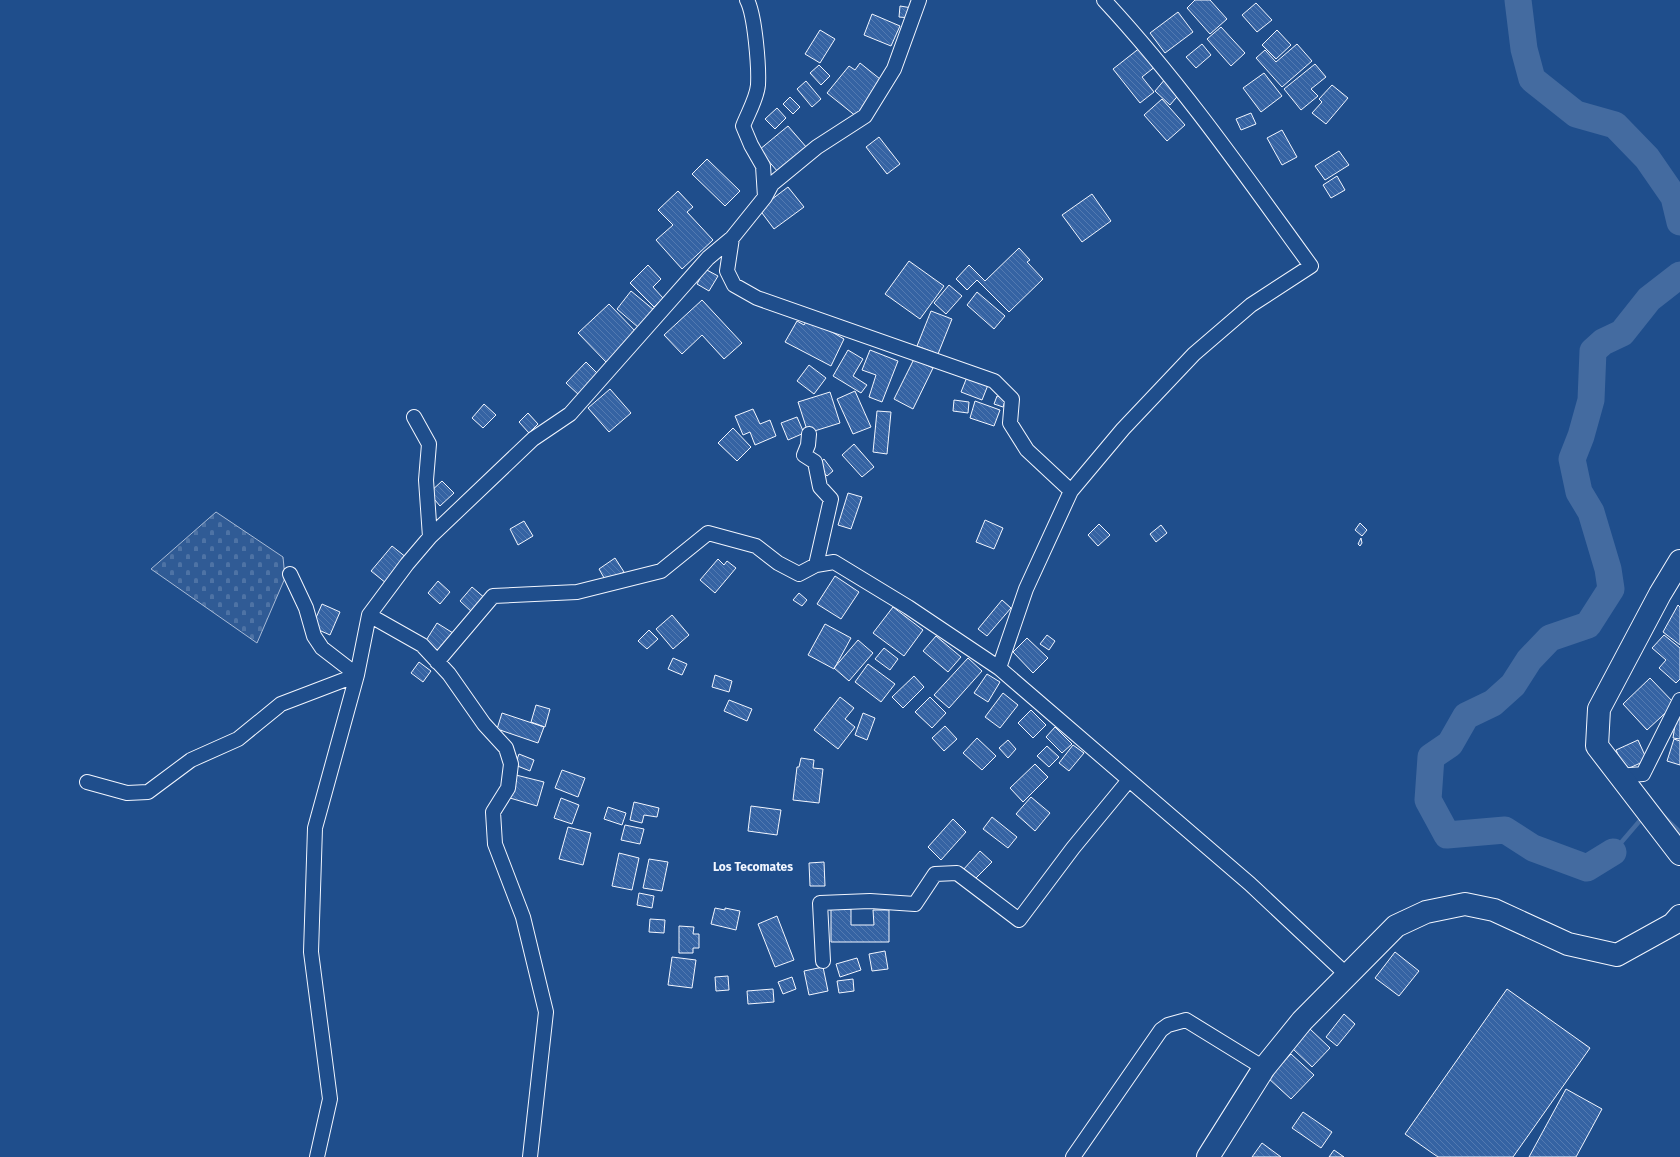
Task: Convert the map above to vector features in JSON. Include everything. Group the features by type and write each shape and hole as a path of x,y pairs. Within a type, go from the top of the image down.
{"main road":[{"path":"1680,560 1660,594 1599,709 1597,746 1680,854"},
{"path":"1208,1157 1264,1068 1302,1021 1396,926 1426,912 1465,904 1494,910 1568,944 1617,955 1673,924 1680,916"}],"street":[{"path":"747,0 751,8 758,86 743,126 751,145 763,166 765,197"},
{"path":"317,1157 330,1099 311,952 315,828 356,675 369,616 407,564 430,536 533,439 570,414 708,258 732,238 765,197 772,184 817,147 865,116 894,69 919,0"},
{"path":"999,668 1026,589 1070,491 1123,430 1194,354 1250,305 1311,266 1198,111 1139,38 1104,0"},
{"path":"732,238 727,272 734,285 757,298 994,381 1012,399 1010,423 1027,450 1070,491"},
{"path":"414,417 429,444 426,480 430,536"},
{"path":"809,434 808,445 804,455 815,462 820,487 831,499 816,566"},
{"path":"437,662 493,596 577,592 661,571 708,533 756,546 778,563 799,574 816,566 834,562 908,607 999,668 1250,884 1347,976"},
{"path":"290,574 306,608 314,636 322,648 356,675"},
{"path":"369,616 422,645 449,674 484,724 506,748 511,764 508,788 493,812 495,844 523,917 546,1012 530,1157"},
{"path":"87,782 127,793 148,792 191,760 238,739 281,704 356,675"},
{"path":"1625,784 1643,774 1680,700"},
{"path":"823,962 820,903 870,901 915,904 935,874 957,873 1018,920 1073,848 1129,780"},
{"path":"1073,1157 1161,1030 1168,1025 1186,1020 1264,1068"}],"green space":[{"path":"216,512 283,557 285,578 257,643 151,569"}],"building":[{"path":"1195,0 1210,0 1227,19 1210,34 1187,8"},
{"path":"1256,3 1272,20 1257,32 1242,15"},
{"path":"900,6 912,8 911,18 899,17"},
{"path":"1178,12 1193,32 1165,53 1150,33"},
{"path":"872,14 900,26 891,46 864,35"},
{"path":"1221,27 1245,53 1231,66 1207,39"},
{"path":"820,30 835,39 820,63 805,54"},
{"path":"1277,30 1291,45 1276,59 1262,45"},
{"path":"1202,44 1211,55 1196,68 1186,57"},
{"path":"1297,44 1312,61 1282,87 1256,58 1265,50 1276,62"},
{"path":"1141,47 1156,66 1142,77 1154,92 1140,103 1113,69"},
{"path":"860,63 885,83 857,117 827,93 849,66 855,70"},
{"path":"1315,64 1326,77 1311,89 1318,96 1301,110 1284,89"},
{"path":"819,65 830,76 821,85 810,73"},
{"path":"1264,73 1282,96 1261,112 1243,88"},
{"path":"1166,78 1181,92 1170,105 1155,91"},
{"path":"806,81 821,99 812,107 797,89"},
{"path":"1332,85 1348,98 1326,124 1312,113 1322,102 1319,99"},
{"path":"790,97 800,107 793,114 783,104"},
{"path":"1162,99 1185,125 1167,141 1144,115"},
{"path":"777,108 786,118 775,129 765,119"},
{"path":"1251,113 1256,124 1241,130 1236,119"},
{"path":"788,126 807,148 778,172 759,150"},
{"path":"1282,130 1297,157 1282,165 1267,138"},
{"path":"879,137 900,164 887,174 866,147"},
{"path":"1339,151 1349,165 1325,180 1315,166"},
{"path":"707,159 740,191 725,206 692,174"},
{"path":"1337,176 1345,190 1331,198 1323,185"},
{"path":"788,187 804,207 774,229 759,209"},
{"path":"678,191 693,207 687,212 713,240 682,269 656,240 673,225 658,210"},
{"path":"1092,194 1111,221 1082,242 1062,215"},
{"path":"1019,248 1030,260 1027,262 1043,279 1009,312 977,280 967,290 956,279 969,265 985,281"},
{"path":"909,261 944,286 920,319 885,294"},
{"path":"648,265 661,279 653,287 663,298 654,307 630,283"},
{"path":"705,269 718,276 709,291 697,284"},
{"path":"949,285 962,296 946,314 934,303"},
{"path":"631,291 654,310 639,328 617,309"},
{"path":"977,292 1005,316 994,329 967,305"},
{"path":"702,300 742,343 724,359 702,335 682,354 664,335"},
{"path":"609,304 637,333 606,362 578,333"},
{"path":"931,311 952,319 938,354 917,346"},
{"path":"808,318 844,339 831,366 785,342 797,321 804,325"},
{"path":"848,350 863,359 853,376 867,385 861,393 833,376"},
{"path":"870,350 898,361 882,402 869,397 876,375 862,370"},
{"path":"914,359 933,368 913,409 894,399"},
{"path":"586,362 600,376 580,396 566,383"},
{"path":"809,365 826,378 814,394 797,381"},
{"path":"967,377 988,385 982,400 961,392"},
{"path":"610,389 631,413 609,432 588,408"},
{"path":"855,391 871,427 853,434 837,399"},
{"path":"830,392 840,423 808,433 798,402"},
{"path":"997,396 1006,399 1003,407 994,404"},
{"path":"954,400 969,402 968,413 953,411"},
{"path":"975,401 1000,410 994,426 970,418"},
{"path":"484,404 496,415 483,428 472,418"},
{"path":"753,409 760,424 770,420 776,436 755,445 750,432 743,435 735,416"},
{"path":"877,411 891,412 887,454 873,452"},
{"path":"528,413 538,424 529,433 519,422"},
{"path":"797,417 804,433 788,440 781,423"},
{"path":"733,428 751,447 737,461 718,443"},
{"path":"854,444 874,467 862,477 842,455"},
{"path":"824,459 833,471 827,476 817,465"},
{"path":"442,481 454,493 440,506 429,493"},
{"path":"848,493 862,497 851,529 838,525"},
{"path":"985,520 1003,528 994,549 976,542"},
{"path":"524,521 533,536 518,545 510,529"},
{"path":"1360,523 1367,530 1362,536 1355,530"},
{"path":"1099,524 1110,535 1098,546 1088,535"},
{"path":"1161,525 1167,533 1156,542 1150,534"},
{"path":"1361,538 1362,543 1360,546 1358,544"},
{"path":"392,546 407,558 386,583 371,571"},
{"path":"615,558 624,572 607,583 599,569"},
{"path":"718,559 724,565 727,561 736,568 715,593 700,580"},
{"path":"835,576 859,592 841,619 817,604"},
{"path":"438,581 450,592 440,604 428,593"},
{"path":"472,587 486,599 473,613 460,601"},
{"path":"799,593 807,600 802,606 793,600"},
{"path":"1002,600 1011,608 987,636 978,629"},
{"path":"322,604 340,612 330,635 312,627"},
{"path":"1678,605 1680,607 1680,645 1663,632"},
{"path":"893,607 923,630 904,656 873,633"},
{"path":"672,615 689,635 673,649 656,629"},
{"path":"437,623 453,633 441,653 425,642"},
{"path":"825,624 851,638 834,669 808,655"},
{"path":"649,630 658,639 647,649 638,641"},
{"path":"1047,635 1055,641 1049,650 1040,644"},
{"path":"1664,635 1680,648 1680,679 1676,683 1659,668 1666,660 1652,648"},
{"path":"936,636 961,657 948,672 923,651"},
{"path":"1027,638 1048,658 1033,673 1013,652"},
{"path":"858,640 873,653 849,681 834,668"},
{"path":"884,648 898,659 890,670 875,659"},
{"path":"673,658 687,664 682,675 668,669"},
{"path":"968,658 982,671 949,708 934,695"},
{"path":"419,662 431,671 423,682 411,673"},
{"path":"868,664 895,684 881,702 855,682"},
{"path":"987,674 1000,682 988,702 974,693"},
{"path":"715,675 732,681 729,692 712,687"},
{"path":"914,676 924,687 903,708 892,697"},
{"path":"1650,678 1675,704 1647,730 1623,704"},
{"path":"1003,693 1018,705 1000,728 985,717"},
{"path":"840,697 854,708 845,719 855,727 838,749 814,730"},
{"path":"930,697 946,713 932,728 915,712"},
{"path":"729,700 752,709 747,721 724,711"},
{"path":"536,705 550,709 545,727 531,722"},
{"path":"1678,705 1680,706 1680,739 1673,738"},
{"path":"1031,710 1046,725 1033,738 1018,723"},
{"path":"502,713 544,727 538,743 497,729"},
{"path":"863,713 875,718 867,740 855,735"},
{"path":"945,726 957,739 944,751 932,738"},
{"path":"1055,727 1072,744 1062,753 1046,737"},
{"path":"977,738 996,756 982,770 963,753"},
{"path":"1674,739 1680,741 1680,765 1667,761"},
{"path":"1008,740 1016,749 1008,758 999,748"},
{"path":"1638,740 1647,760 1625,770 1616,750"},
{"path":"1073,745 1084,753 1069,771 1059,763"},
{"path":"1047,746 1059,757 1049,767 1037,756"},
{"path":"519,754 534,760 530,771 515,765"},
{"path":"801,758 814,760 813,768 823,769 819,803 793,800 797,767 799,767"},
{"path":"1035,764 1048,777 1023,802 1010,788"},
{"path":"562,770 585,778 578,797 555,788"},
{"path":"516,775 544,782 537,806 510,798"},
{"path":"1031,797 1050,813 1035,831 1016,814"},
{"path":"561,798 579,805 572,824 554,818"},
{"path":"634,802 659,808 657,817 644,815 642,823 630,820"},
{"path":"751,806 781,810 777,835 748,831"},
{"path":"608,807 626,813 622,825 604,819"},
{"path":"992,817 1017,837 1008,848 983,829"},
{"path":"953,819 966,832 941,860 928,847"},
{"path":"625,825 644,829 640,844 621,840"},
{"path":"568,827 591,833 583,865 559,859"},
{"path":"980,851 992,862 974,880 963,870"},
{"path":"619,853 639,858 632,890 612,886"},
{"path":"649,859 668,862 662,891 643,888"},
{"path":"824,862 825,886 810,886 809,863"},
{"path":"639,893 654,896 652,908 637,905"},
{"path":"715,908 740,911 736,930 711,924"},
{"path":"831,909 851,909 851,925 874,925 873,910 889,910 889,942 831,942"},
{"path":"777,916 794,960 775,967 758,924"},
{"path":"650,919 665,920 664,933 649,932"},
{"path":"679,926 694,927 693,934 699,934 699,948 693,948 693,953 679,953"},
{"path":"885,951 888,969 872,971 869,954"},
{"path":"1395,952 1419,971 1399,996 1375,978"},
{"path":"672,957 696,960 692,988 668,985"},
{"path":"857,958 861,970 840,977 836,964"},
{"path":"823,967 828,991 809,995 804,971"},
{"path":"728,976 729,990 716,991 715,977"},
{"path":"792,977 796,989 783,994 778,982"},
{"path":"853,979 854,991 839,993 837,981"},
{"path":"773,989 774,1002 748,1004 747,991"},
{"path":"1507,989 1590,1048 1513,1157 1438,1157 1405,1134"},
{"path":"1344,1014 1355,1024 1337,1046 1326,1037"},
{"path":"1310,1029 1330,1048 1312,1067 1293,1049"},
{"path":"1291,1054 1314,1075 1291,1099 1268,1078"},
{"path":"1566,1089 1602,1109 1576,1157 1529,1157"},
{"path":"1303,1112 1332,1132 1321,1148 1292,1128"},
{"path":"1262,1143 1281,1157 1252,1157"},
{"path":"1334,1150 1344,1157 1329,1157"}],"waterway":[{"path":"1518,0 1524,49 1532,79 1576,114 1615,125 1647,158 1674,197 1680,222"},
{"path":"1613,852 1587,868 1533,848 1505,830 1447,835 1428,800 1431,757 1450,744 1466,716 1493,703 1513,685 1529,660 1550,638 1588,625 1611,589 1608,569 1591,512 1579,492 1572,459 1581,436 1591,400 1593,351 1603,342 1622,333 1649,299 1680,275"},
{"path":"1661,814 1680,832"},
{"path":"1613,852 1643,817"}],"district":[{"name":"Los Tecomates","path":"753,867"}]}
